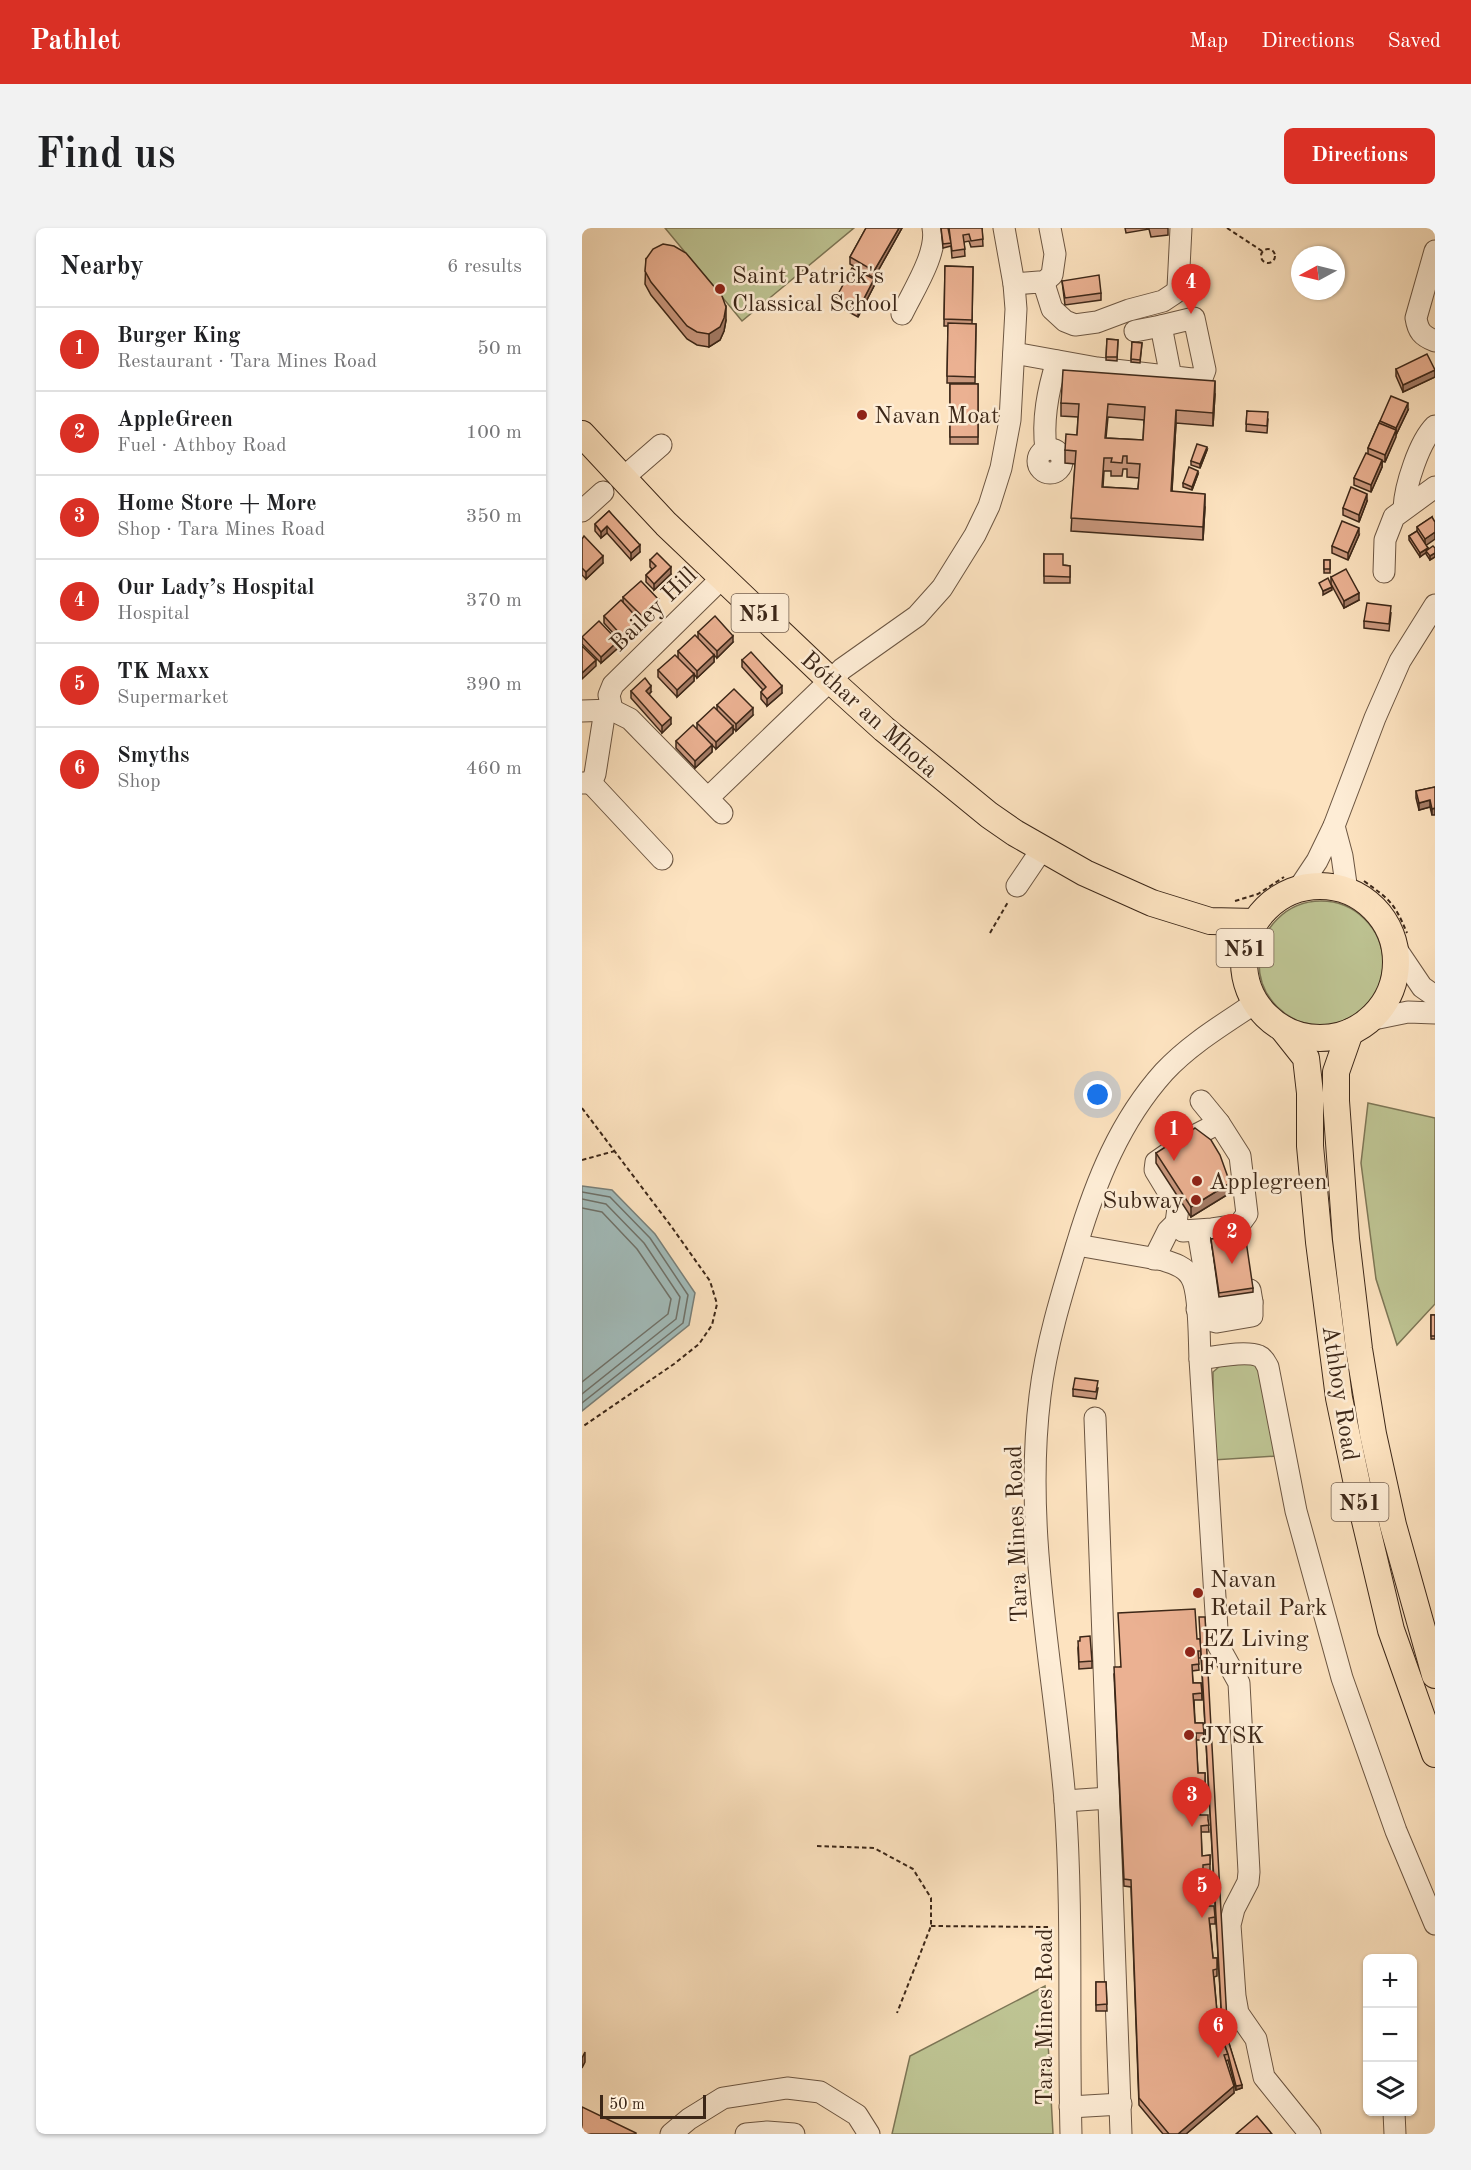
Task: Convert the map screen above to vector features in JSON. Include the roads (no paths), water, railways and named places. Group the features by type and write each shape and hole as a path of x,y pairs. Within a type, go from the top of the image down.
{"main road":[{"name":"Bóthar an Mhota","path":"582,434 613,485 666,524 830,680 989,815 1042,849 1107,884 1152,903 1210,921 1255,922"},
{"name":"N51","path":"1354,884 1380,916 1388,930 1401,940 1390,993 1360,1026 1328,1038 1304,1037 1283,1029 1269,1019 1255,1003 1246,982 1243,963 1246,942 1255,922 1265,909 1281,897 1299,888 1354,884"},
{"name":"N51","path":"1210,921 1233,946 1243,963"},
{"name":"Athboy Road","path":"1360,1026 1336,1072 1346,1239 1359,1349 1373,1434 1393,1525 1435,1675"},
{"name":"Athboy Road","path":"1283,1029 1306,1058 1310,1093 1310,1146 1320,1254 1339,1398 1362,1508 1392,1630 1435,1754"}],"street":[{"path":"902,314 929,258 935,237 933,228"},
{"path":"582,711 608,710 630,719 715,805 830,680 850,663 917,616 942,588 975,535 989,506 1001,468 1009,424 1016,327 1014,284 1004,228"},
{"path":"1042,284 1052,275 1054,254 1050,228"},
{"path":"1014,284 1039,282 1042,284 1052,309 1065,321 1075,325 1097,322 1163,300 1175,293 1178,288 1181,228"},
{"path":"1435,250 1416,318 1418,329 1424,337 1435,341"},
{"path":"1014,353 1097,368 1171,377 1202,378 1205,370 1194,318 1136,331"},
{"path":"1161,326 1171,377"},
{"path":"1046,450 1045,413 1050,381 1057,361"},
{"path":"1404,508 1405,492 1421,450 1435,426"},
{"path":"582,512 661,445"},
{"path":"1384,572 1385,540 1394,517 1435,487"},
{"name":"Bailey Hill","path":"662,859 587,783 595,774 609,695 613,685 722,578"},
{"path":"1299,888 1317,861 1334,826 1375,718 1400,662 1435,605"},
{"path":"1334,826 1342,856 1354,884"},
{"path":"1017,886 1042,849"},
{"path":"1401,940 1422,987 1435,996"},
{"name":"Tara Mines Road","path":"1071,2134 1065,1801 1040,1571 1036,1460 1039,1405 1045,1365 1065,1281 1084,1219 1114,1143 1149,1089 1183,1053 1255,1003"},
{"path":"1360,1026 1408,1012 1435,1013"},
{"path":"1176,1223 1183,1231 1219,1228 1247,1214 1240,1156 1202,1100"},
{"path":"1154,1259 1168,1231 1176,1223 1178,1208 1155,1170 1155,1162 1192,1137 1219,1123"},
{"path":"1219,1228 1236,1248"},
{"path":"1219,1228 1222,1308"},
{"path":"1077,1245 1176,1264 1191,1275 1195,1287 1222,1308"},
{"path":"1240,1275 1222,1308 1200,1359 1218,1645 1239,1683 1249,1872 1248,1882 1234,1909 1230,1925 1235,1996 1239,2013 1256,2039 1264,2076 1310,2134"},
{"path":"1200,1359 1257,1355 1263,1358 1268,1367 1294,1502 1322,1612 1342,1678 1396,1831 1435,1924"},
{"path":"1095,1418 1121,2134"},
{"path":"1065,1801 1109,1798"},
{"path":"671,2134 689,2119 723,2098 787,2088 820,2092 857,2115 869,2134"},
{"path":"1070,2107 1121,2104"},
{"path":"1394,2116 1395,2134"},
{"path":"746,2134 767,2132 794,2134"}],"water":[{"path":"582,1186 612,1190 655,1234 695,1293 689,1325 582,1411"}],"place":[{"name":"Saint Patrick's Classical School","path":"720,289"},
{"name":"Our Lady’s Hospital","path":"1191,314"},
{"name":"Navan Moat","path":"862,415"},
{"name":"Burger King","path":"1174,1161"},
{"name":"Applegreen","path":"1197,1181"},
{"name":"Subway","path":"1196,1200"},
{"name":"AppleGreen","path":"1232,1264"},
{"name":"Navan Retail Park","path":"1198,1593"},
{"name":"EZ Living Furniture","path":"1190,1652"},
{"name":"JYSK","path":"1189,1735"},
{"name":"Home Store + More","path":"1192,1827"},
{"name":"TK Maxx","path":"1202,1918"},
{"name":"Smyths","path":"1218,2058"}]}
